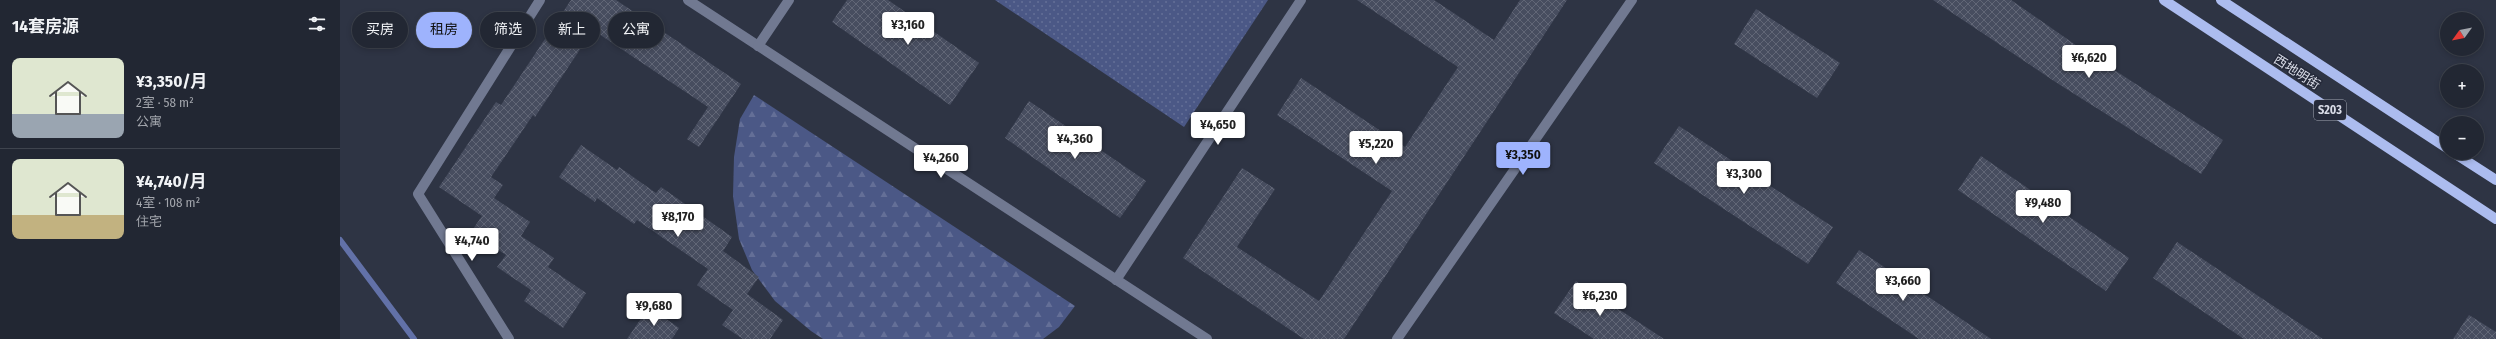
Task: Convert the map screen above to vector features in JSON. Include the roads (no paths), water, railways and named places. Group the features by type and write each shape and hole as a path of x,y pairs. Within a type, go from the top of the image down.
{"main road":[{"name":"西地明街","path":"2164,0 2496,219"},
{"name":"西地明街","path":"2220,0 2440,143"},
{"path":"2465,160 2496,180"}],"street":[{"path":"509,339 418,194 540,0"},
{"path":"688,0 1207,339"},
{"path":"758,46 789,0"},
{"path":"1116,280 1301,0"},
{"path":"1397,339 1632,0"}],"waterway":[{"path":"340,240 414,339"}]}
